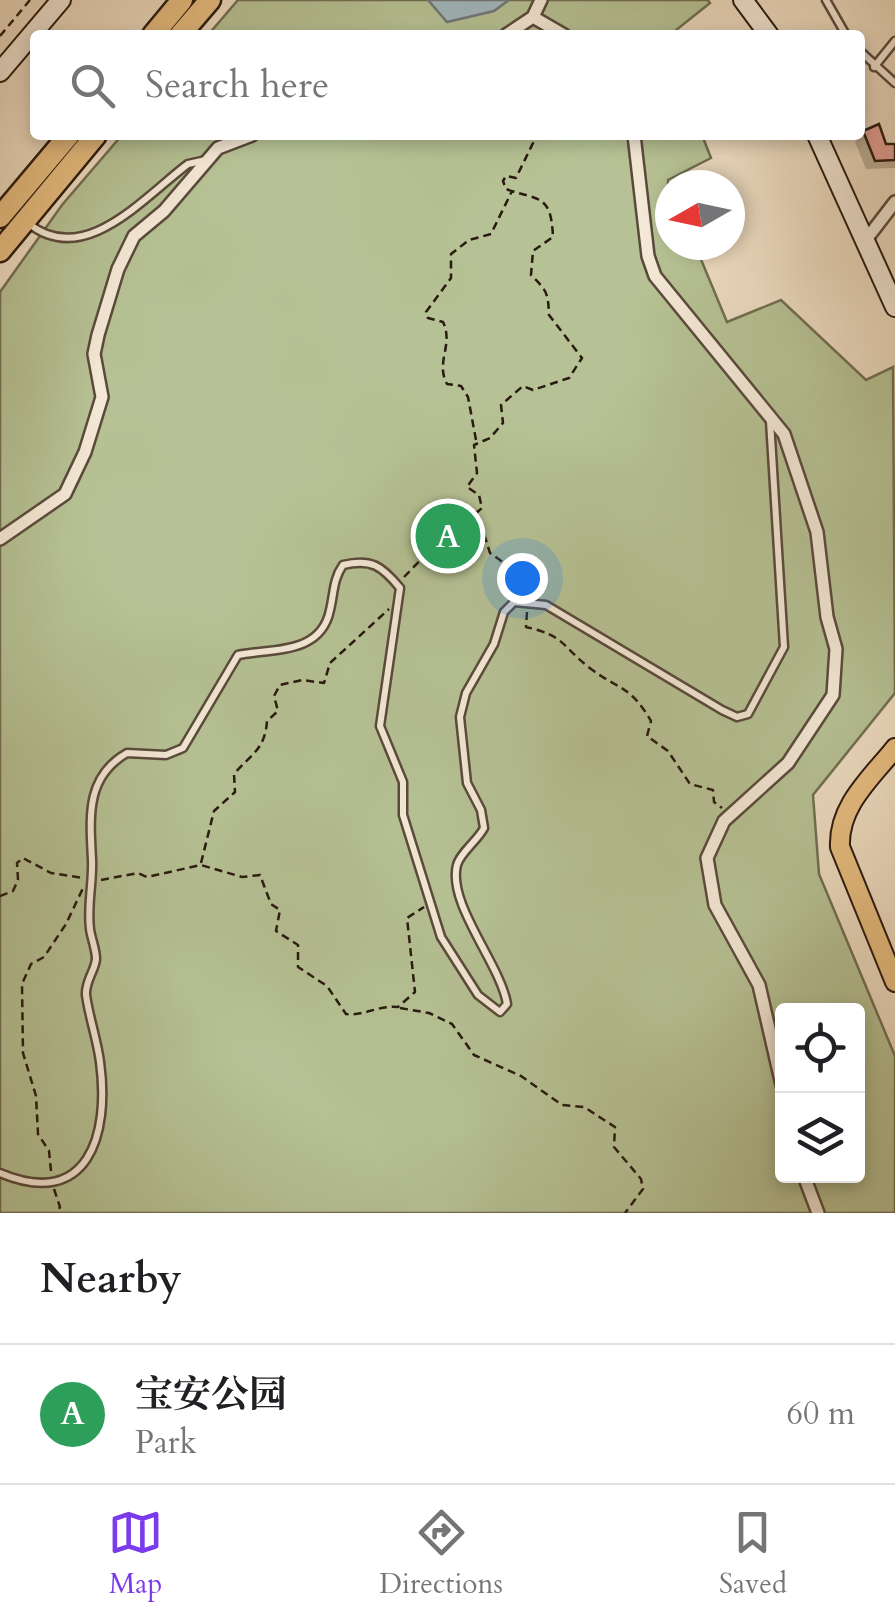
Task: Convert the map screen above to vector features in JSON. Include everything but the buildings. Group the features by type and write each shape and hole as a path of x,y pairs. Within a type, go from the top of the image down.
{"highway":[{"path":"157,30 182,0"},
{"path":"184,30 210,0"},
{"path":"0,251 8,214 65,140"},
{"path":"8,214 90,140"}],"main road":[{"path":"0,54 46,0"},
{"path":"35,30 60,0"},
{"path":"742,0 765,30"},
{"path":"756,0 777,30"},
{"path":"0,72 30,36"},
{"path":"821,140 895,280"},
{"path":"832,140 895,307"},
{"path":"895,748 846,810 839,834 840,847 895,982"},
{"path":"895,766 856,816 850,833 895,951"}],"street":[{"path":"513,30 532,17 541,0"},
{"path":"532,17 555,30"},
{"path":"0,539 65,494 84,452 102,397 94,354 118,269 134,236 164,210 218,148 239,140"},
{"path":"635,140 648,256 656,276 784,434 816,532 837,675 833,695 788,762 730,814 712,839 709,882 732,944 759,985 775,1054"},
{"path":"869,236 895,202"},
{"path":"807,1183 818,1213"}],"lane":[{"path":"826,0 843,30"},
{"path":"874,67 895,41"},
{"path":"865,57 895,83"},
{"path":"8,214 53,238 84,239 188,164 207,160"},
{"path":"0,1173 41,1185 52,1183 78,1173 95,1137 101,1108 101,1066 86,993 96,962 90,926 88,832 99,777 127,753 166,756 183,748 238,655 306,645 328,620 335,576 342,565 363,560 382,566 400,588 380,726 402,782 403,815 441,937 478,994 500,1012 507,1004 504,989 474,934 457,876 457,862 484,828 481,810 467,784 460,716 466,693 494,644 504,612 518,602 546,606 722,710 737,717 748,714 784,647 779,527 768,441 770,414"}],"path":[{"path":"0,36 30,0"},
{"path":"476,441 490,438 502,423 501,405 510,393 523,386 534,390 570,378 582,358 549,315 550,296 544,283 531,275 535,268 533,252 553,237 549,208 537,196 512,191 503,181 506,176 516,178 533,140"},
{"path":"512,191 491,234 469,240 451,254 452,278 426,312 428,318 443,322 448,333 443,376 448,384 461,386 468,397 476,441 476,474 466,486 479,495 482,508 461,526 484,534 490,553 528,580 512,592 527,607 526,627 554,632 593,671 628,688 651,721 647,736 652,743 668,751 690,784 712,790 714,802 730,814"},
{"path":"400,588 405,574 446,534"},
{"path":"201,865 214,811 235,792 234,774 266,740 266,722 278,712 274,696 280,685 302,680 324,683 330,663 400,602"},
{"path":"0,896 13,891 18,880 17,863 22,858 75,880 91,877 104,881 138,873 148,877 201,865 242,877 260,875 271,904 280,910 276,931 298,945 298,967 326,986 346,1014 358,1015 382,1005 429,1013 452,1024 474,1056 521,1076 562,1105 584,1107 616,1126 614,1148 643,1189 625,1213"},
{"path":"56,1213 60,1207 52,1183 49,1150 38,1134 36,1096 23,1054 22,984 31,964 44,957 66,924 76,894 91,877"},
{"path":"398,1007 414,992 407,918 420,906 435,909"}],"green space":[{"path":"238,0 710,3 676,30 212,30"},
{"path":"118,140 704,140 711,158 688,170 655,170 655,260 701,260 727,322 781,300 866,380 893,367 895,693 813,795 819,874 895,1056 895,1213 0,1213 0,292 62,205"}],"water":[{"path":"428,0 509,0 494,11 447,22"}],"place":[{"name":"宝安公园","path":"448,536"}]}
